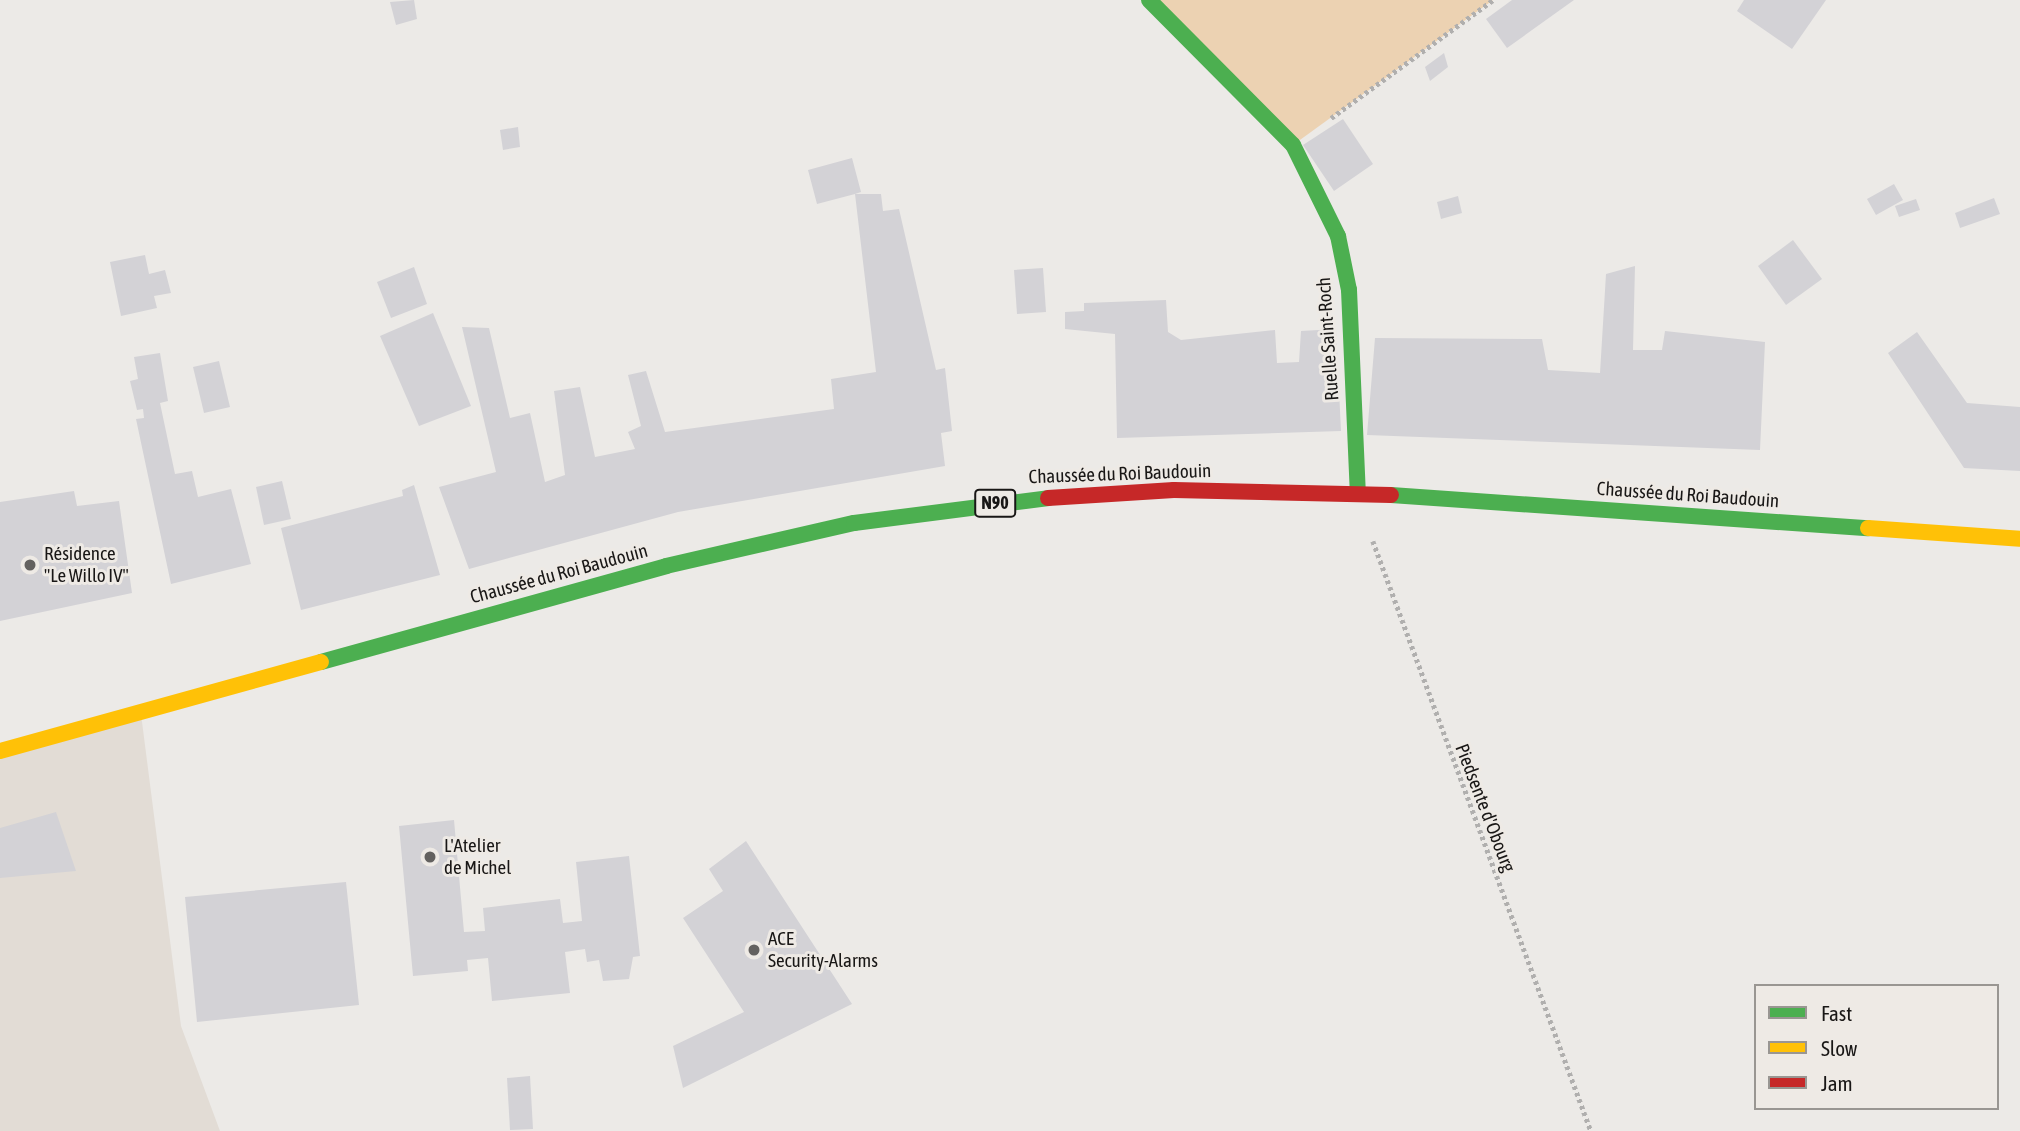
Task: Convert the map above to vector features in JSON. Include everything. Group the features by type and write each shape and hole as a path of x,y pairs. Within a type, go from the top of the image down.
{"main road":[{"name":"Ruelle Saint-Roch","path":"1149,0 1293,145 1338,236 1349,290 1358,493"},
{"name":"Chaussée du Roi Baudouin","path":"0,751 666,566 853,523 1015,500 1161,491 1358,493 2020,539"}],"path":[{"path":"1293,145 1493,0"},
{"name":"Piedsente d'Obourg","path":"1358,493 1591,1131"}],"shaded area":[{"path":"1149,0 1493,0 1293,145"},
{"path":"141,714 181,1026 220,1131 0,1131 0,751"}],"building":[{"path":"414,0 417,19 396,25 390,2"},
{"path":"1512,0 1574,0 1507,48 1486,19"},
{"path":"1744,0 1826,0 1792,49 1737,11"},
{"path":"1444,53 1448,67 1430,81 1425,67"},
{"path":"1343,119 1373,164 1334,191 1303,145"},
{"path":"518,127 520,147 503,150 500,130"},
{"path":"852,158 861,192 817,204 808,170"},
{"path":"1894,184 1903,200 1876,215 1867,199"},
{"path":"855,194 881,194 883,211 899,209 936,370 945,368 952,431 941,433 945,466 678,512 469,569 439,487 496,472 462,327 489,328 510,418 530,413 545,482 565,475 554,391 580,387 595,457 635,449 628,432 641,426 628,375 646,371 665,432 834,409 831,379 876,372"},
{"path":"1458,196 1462,213 1441,219 1437,202"},
{"path":"1994,198 2000,214 1960,228 1955,213"},
{"path":"1916,199 1920,210 1899,217 1895,206"},
{"path":"1793,240 1822,279 1786,305 1758,266"},
{"path":"145,255 149,274 165,270 171,293 154,296 157,308 121,316 110,262"},
{"path":"1635,266 1633,350 1662,350 1665,331 1765,342 1760,450 1367,435 1375,338 1542,339 1548,370 1600,373 1606,274"},
{"path":"414,267 427,304 391,318 377,282"},
{"path":"1043,268 1046,312 1017,314 1014,270"},
{"path":"1166,300 1168,332 1181,340 1275,330 1277,363 1299,362 1301,331 1336,329 1341,431 1117,438 1115,334 1065,329 1065,312 1084,311 1084,303"},
{"path":"433,313 471,406 419,426 380,336"},
{"path":"1917,332 1967,403 2020,407 2020,471 1964,468 1888,353"},
{"path":"160,353 168,401 160,403 175,474 192,471 198,497 231,489 251,564 171,584 136,419 144,418 143,409 137,410 130,381 138,379 134,357"},
{"path":"219,361 230,407 204,413 193,367"},
{"path":"282,481 291,519 264,525 256,487"},
{"path":"414,485 440,575 301,610 281,528 403,496 402,490"},
{"path":"74,491 77,506 119,501 132,593 0,621 0,502"},
{"path":"56,812 76,871 0,878 0,828"},
{"path":"454,820 464,932 485,931 483,908 560,899 563,923 582,921 576,862 629,856 640,956 633,957 629,979 603,981 599,960 587,962 585,949 565,952 570,993 492,1001 488,958 467,960 468,971 413,976 399,826"},
{"path":"746,841 852,1004 683,1088 673,1046 744,1012 683,918 723,891 709,869"},
{"path":"346,882 359,1005 197,1022 185,897"},
{"path":"530,1076 533,1129 510,1130 507,1078"}],"traffic: fast":[{"path":"1149,0 1293,145 1338,236 1349,290 1358,493"},
{"path":"1391,495 1868,528"},
{"path":"321,662 666,566 854,523 1048,498"}],"traffic: slow":[{"path":"1868,528 2020,539"},
{"path":"0,751 321,662"}],"traffic: jam":[{"path":"1048,498 1174,490 1391,495"}],"place":[{"name":"Résidence \"Le Willo IV\"","path":"30,565"},
{"name":"L'Atelier de Michel","path":"430,857"},
{"name":"ACE Security-Alarms","path":"754,950"}]}
